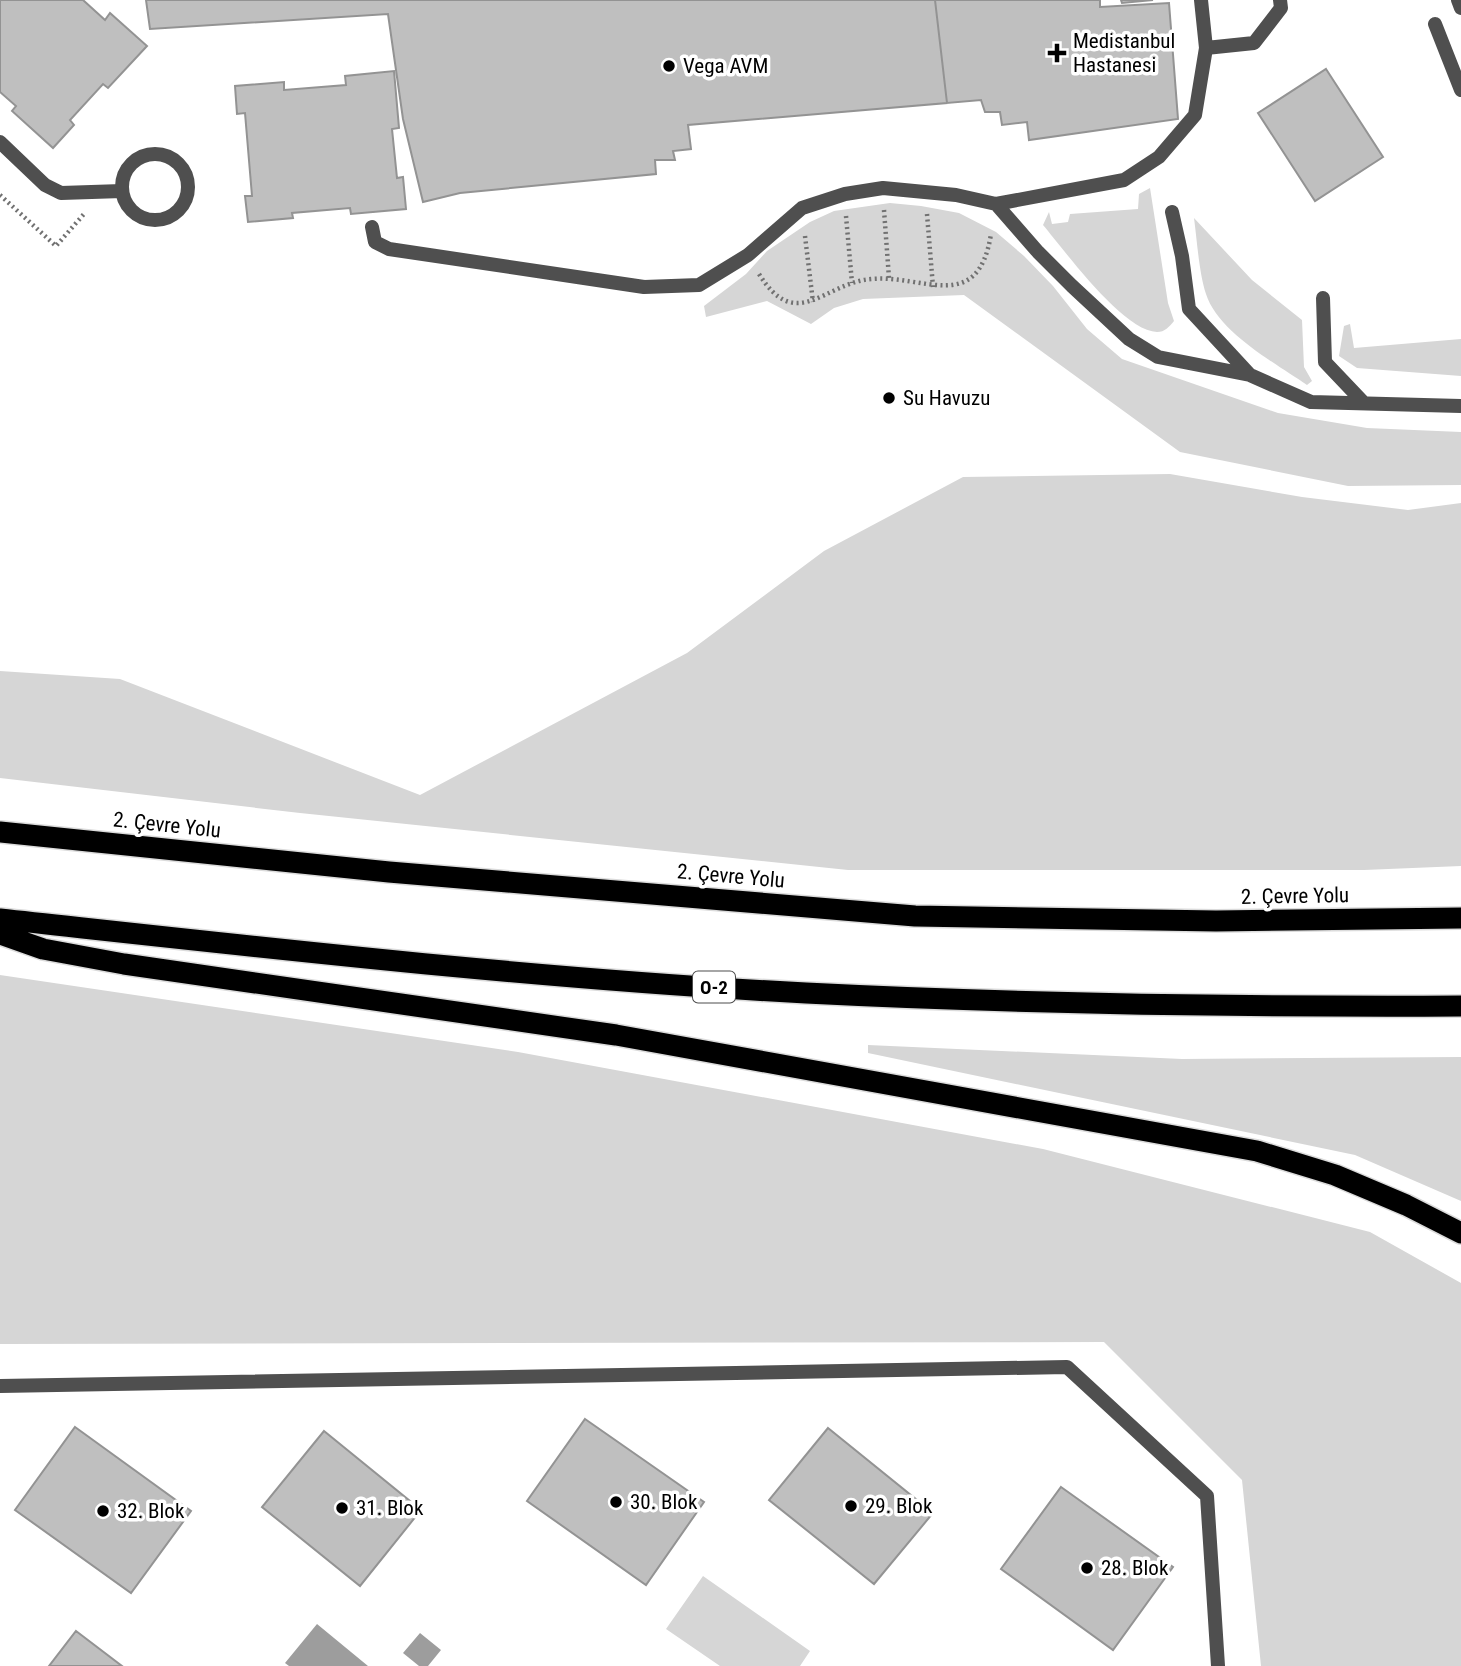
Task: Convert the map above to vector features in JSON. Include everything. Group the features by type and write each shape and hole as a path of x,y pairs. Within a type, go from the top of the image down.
{"highway":[{"name":"2. Çevre Yolu","path":"0,832 389,872 915,916 1216,921 1461,918"},
{"name":"O-2","path":"0,919 597,979 806,993 1088,1003 1461,1006"},
{"path":"0,934 43,949 124,964 617,1035 1257,1151 1335,1174 1461,1233"}],"lane":[{"path":"372,226 375,242 389,249 644,287 699,285 748,255 802,208 845,194 883,188 956,195 996,204 1124,180 1159,157 1195,116 1206,48 1201,0"},
{"path":"1206,48 1254,43 1281,8 1280,0"},
{"path":"1458,0 1461,8"},
{"path":"1435,24 1461,90"},
{"path":"0,142 46,185 61,193 122,191"},
{"path":"155,154 176,161 188,180 185,201 179,210 161,220 140,217 131,210 122,191 122,180 134,162 155,154"},
{"path":"996,204 1046,261 1129,339 1158,357 1250,375 1311,402 1461,406"},
{"path":"1172,212 1182,256 1189,309 1250,375"},
{"path":"1322,298 1325,362 1363,402"},
{"path":"0,1386 1067,1367 1207,1496 1218,1666"}],"path":[{"path":"883,188 890,278"},
{"path":"925,192 933,287"},
{"path":"0,195 56,246 92,206 91,193"},
{"path":"845,194 852,283"},
{"path":"748,255 778,297 791,303 813,302 852,283 869,279 890,278 933,287 954,285 973,277 989,252 996,204"},
{"path":"802,208 813,302"}],"shaded area":[{"path":"1150,188 1168,303 1174,321 1165,330 1157,332 1128,319 1112,305 1043,225 1049,212 1052,224 1068,222 1070,214 1138,209 1139,194"},
{"path":"890,203 959,213 996,232 1053,286 1087,329 1122,359 1278,413 1367,428 1461,432 1461,485 1348,486 1180,452 964,295 863,299 834,308 811,324 767,301 706,317 704,306 746,274 767,251 810,222 834,211"},
{"path":"1194,218 1252,280 1302,320 1304,367 1312,381 1307,385 1249,346 1212,308 1202,276"},
{"path":"1350,324 1354,348 1461,339 1461,376 1357,368 1339,356 1344,326"},
{"path":"1170,474 1302,497 1408,510 1461,503 1461,866 1364,870 848,870 300,813 0,778 0,671 120,679 420,795 687,653 824,551 963,477"},
{"path":"0,975 518,1052 1043,1149 1370,1232 1461,1283 1461,1666 1261,1666 1242,1480 1104,1342 0,1344"},
{"path":"868,1045 1182,1059 1461,1057 1461,1201 1355,1155 868,1053"},
{"path":"703,1576 810,1651 800,1666 720,1666 666,1629"},
{"path":"317,1624 368,1666 289,1666 285,1663"},
{"path":"420,1633 441,1650 428,1666 419,1666 403,1653"}],"building":[{"path":"0,0 83,0 105,20 110,13 147,46 108,88 103,84 70,120 74,125 53,148 12,111 16,106 0,92"},
{"name":"Vega AVM","path":"146,0 935,0 947,103 688,125 691,149 673,151 675,160 655,160 656,174 460,193 423,202 403,119 388,14 150,29"},
{"name":"Medistanbul Hastanesi","path":"935,0 1100,0 1100,7 1169,3 1178,119 1029,140 1027,122 1002,125 1000,112 985,112 981,100 947,103"},
{"path":"1121,0 1153,0 1122,3"},
{"path":"1326,69 1383,157 1315,201 1258,113"},
{"path":"394,71 399,128 392,129 397,178 403,177 406,209 351,214 350,208 292,213 293,218 248,222 245,196 252,196 245,113 237,114 235,86 284,82 284,90 346,85 345,76"},
{"name":"30. Blok","path":"585,1419 704,1502 646,1585 527,1501"},
{"name":"32. Blok","path":"75,1427 191,1511 131,1593 15,1510"},
{"name":"29. Blok","path":"828,1428 933,1513 874,1584 769,1500"},
{"name":"31. Blok","path":"324,1431 421,1510 360,1586 262,1507"},
{"name":"28. Blok","path":"1061,1487 1173,1567 1113,1650 1001,1569"},
{"path":"76,1631 122,1666 49,1666"}],"place":[{"name":"Medistanbul Hastanesi","path":"1057,53"},
{"name":"Vega AVM","path":"669,66"},
{"name":"Su Havuzu","path":"889,398"},
{"name":"30. Blok","path":"616,1502"},
{"name":"29. Blok","path":"851,1506"},
{"name":"31. Blok","path":"342,1508"},
{"name":"32. Blok","path":"103,1511"},
{"name":"28. Blok","path":"1087,1568"}]}
